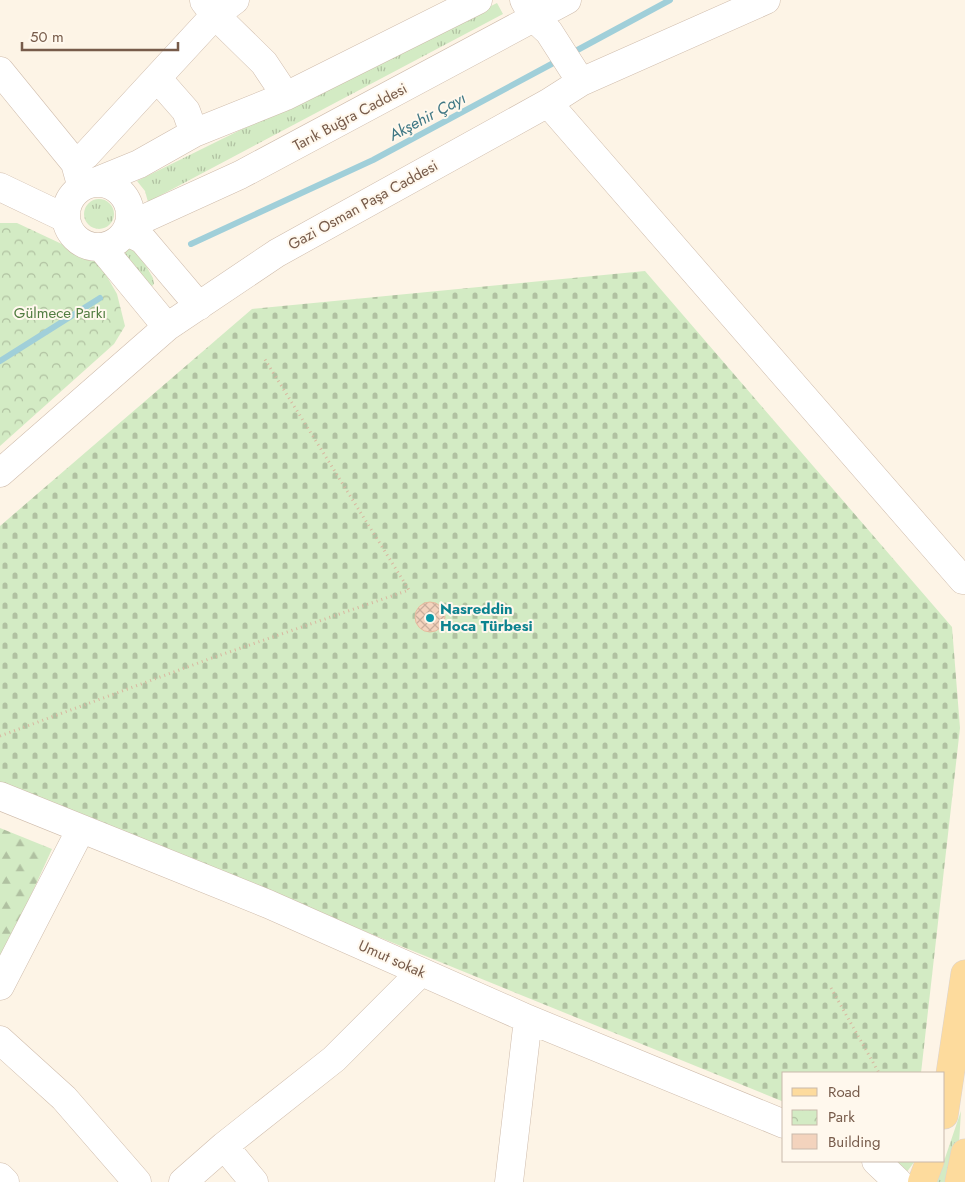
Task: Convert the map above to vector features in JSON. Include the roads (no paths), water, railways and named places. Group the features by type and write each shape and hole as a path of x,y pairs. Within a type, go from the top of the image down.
{"main road":[{"path":"945,1108 965,974"},
{"path":"960,1182 965,1153"},
{"path":"922,1182 930,1162"}],"street":[{"path":"82,178 139,164 194,133 286,96 478,0"},
{"name":"Tarık Buğra Caddesi","path":"128,229 240,175 567,0"},
{"name":"Gazi Osman Paşa Caddesi","path":"0,473 167,327 277,253 548,103 581,82 766,0"},
{"path":"0,71 82,178 108,184 122,194 127,201 130,209 128,229 116,243 102,248 91,248 82,244 74,237 68,228 65,218 69,200 82,178 86,155 157,78 218,5 264,63 286,96"},
{"path":"536,17 581,82"},
{"path":"157,78 186,111 194,133"},
{"path":"548,103 964,581"},
{"path":"2,192 65,218"},
{"path":"128,229 142,240 198,306"},
{"path":"102,248 167,327"},
{"name":"Umut sokak","path":"0,796 268,904 528,1019 782,1123"},
{"path":"0,986 81,829"},
{"path":"183,1182 224,1146 334,1059 421,972"},
{"path":"509,1182 528,1019"},
{"path":"0,1040 64,1098 137,1182"},
{"path":"224,1146 254,1182"},
{"path":"859,1162 873,1182"},
{"path":"877,1162 898,1182"},
{"path":"0,1177 5,1182"}],"waterway":[{"name":"Akşehir Çayı","path":"570,54 670,0"},
{"name":"Akşehir Çayı","path":"191,244 373,160 559,60"},
{"name":"Akşehir Çayı","path":"0,361 100,298"}],"place":[{"name":"Nasreddin Hoca Türbesi","path":"430,618"}],"park label":[{"name":"Gülmece Parkı","path":"60,313"}]}
